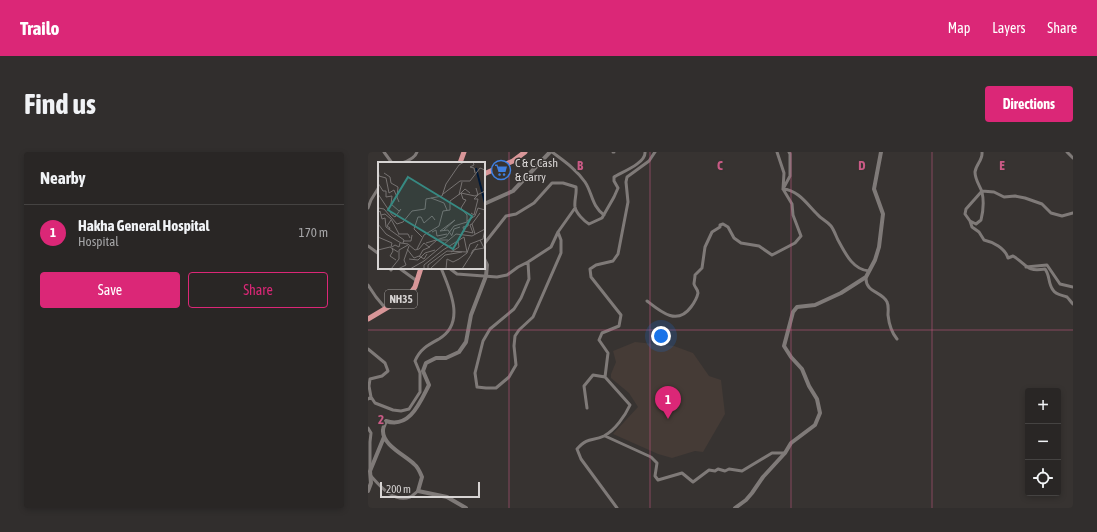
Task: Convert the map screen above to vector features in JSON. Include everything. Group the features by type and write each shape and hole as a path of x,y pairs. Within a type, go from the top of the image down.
{"highway":[{"path":"460,162 464,152"},
{"path":"485,174 513,161 525,152"},
{"name":"NH35","path":"368,319 410,294 418,282 421,269"}],"street":[{"path":"384,152 391,162"},
{"path":"404,162 409,160 417,152"},
{"path":"485,204 513,190 551,152 574,169 581,177 587,185 596,207 604,215"},
{"path":"575,208 583,220 589,224 602,218 618,188 614,181 614,177 642,160 646,156 645,152"},
{"path":"605,376 608,353 599,340 602,333 619,326 621,315 591,277 590,269 596,265 613,262 618,254 628,202 627,177 649,161 655,152"},
{"path":"646,301 670,316 678,317 686,313 698,295 698,290 694,284 695,275 702,268 705,246 712,232 720,227 720,225 723,224 728,228 734,238 742,243 759,246 772,255 795,243 801,236 793,215 792,204 783,189 784,173 777,152"},
{"path":"783,189 790,176 789,152"},
{"path":"735,508 746,500 763,477 785,453 791,443 815,425 820,413 817,399 809,386 802,369 791,357 784,346 793,312 798,307 815,305 835,296 866,277 875,260 879,247 883,214 874,189 881,152"},
{"path":"970,221 976,224 981,220 983,208 982,191 976,180 975,172 982,158 982,152"},
{"path":"1067,152 1073,158"},
{"path":"450,269 456,274 497,277 507,274 518,266 528,262 551,247 558,232 575,208 576,187 563,183 552,183 534,203 516,214 506,216 485,243"},
{"path":"368,208 378,189"},
{"path":"783,189 790,190 797,194 832,227 853,265 863,271 869,271"},
{"path":"982,191 987,193 994,192 1004,197 1015,196 1025,198 1042,204 1051,213 1062,216 1073,213"},
{"path":"982,191 966,209 965,214 972,227 979,232 984,240 995,243 1006,253 1008,258 1013,256 1026,267 1036,270 1045,269 1048,273 1050,285 1053,291 1068,298 1073,304"},
{"path":"528,262 529,280 521,298 514,309 490,329 483,341 475,373 477,386 496,388 509,377 516,365 514,346 515,336 519,330 533,318 553,274 561,253 561,240 558,232"},
{"path":"368,246 378,253"},
{"path":"368,491 371,474 384,437 383,430 386,421 394,424 403,422 416,409 429,385 423,371 426,363 436,358 446,358 459,352 466,342 471,316 486,276 487,265 485,261"},
{"path":"1026,267 1047,265 1060,284 1073,287"},
{"path":"400,269 418,282"},
{"path":"368,349 385,363 388,371 382,376 370,378 369,398 376,403 393,410 401,411 409,409 420,392 420,373 415,361 418,354 450,330 454,313 453,299 441,269"},
{"path":"866,277 866,281 872,291 883,296 888,304 890,327 892,334 897,339"},
{"path":"368,285 386,309"},
{"path":"587,408 584,386 593,374 605,376 630,405 624,418 605,436 585,441 578,449 581,459 617,508"},
{"path":"368,428 371,433 371,474 381,487 393,495 403,498 410,497 418,492 447,497 466,508"},
{"path":"605,436 651,457 657,463 656,476 658,480 682,474 693,482 709,470 715,471 718,469 725,471 729,469 742,471 772,453 785,453"},
{"path":"384,437 392,447 414,463 419,469 422,477 418,492"}],"shaded area":[{"path":"635,342 674,346 693,353 709,376 721,380 725,414 703,452 695,451 672,458 658,454 613,434 638,407 629,393 611,378 616,362 613,351"}],"place":[{"name":"C & C Cash & Carry","path":"501,170"},
{"name":"Hakha General Hospital","path":"668,419"}]}
